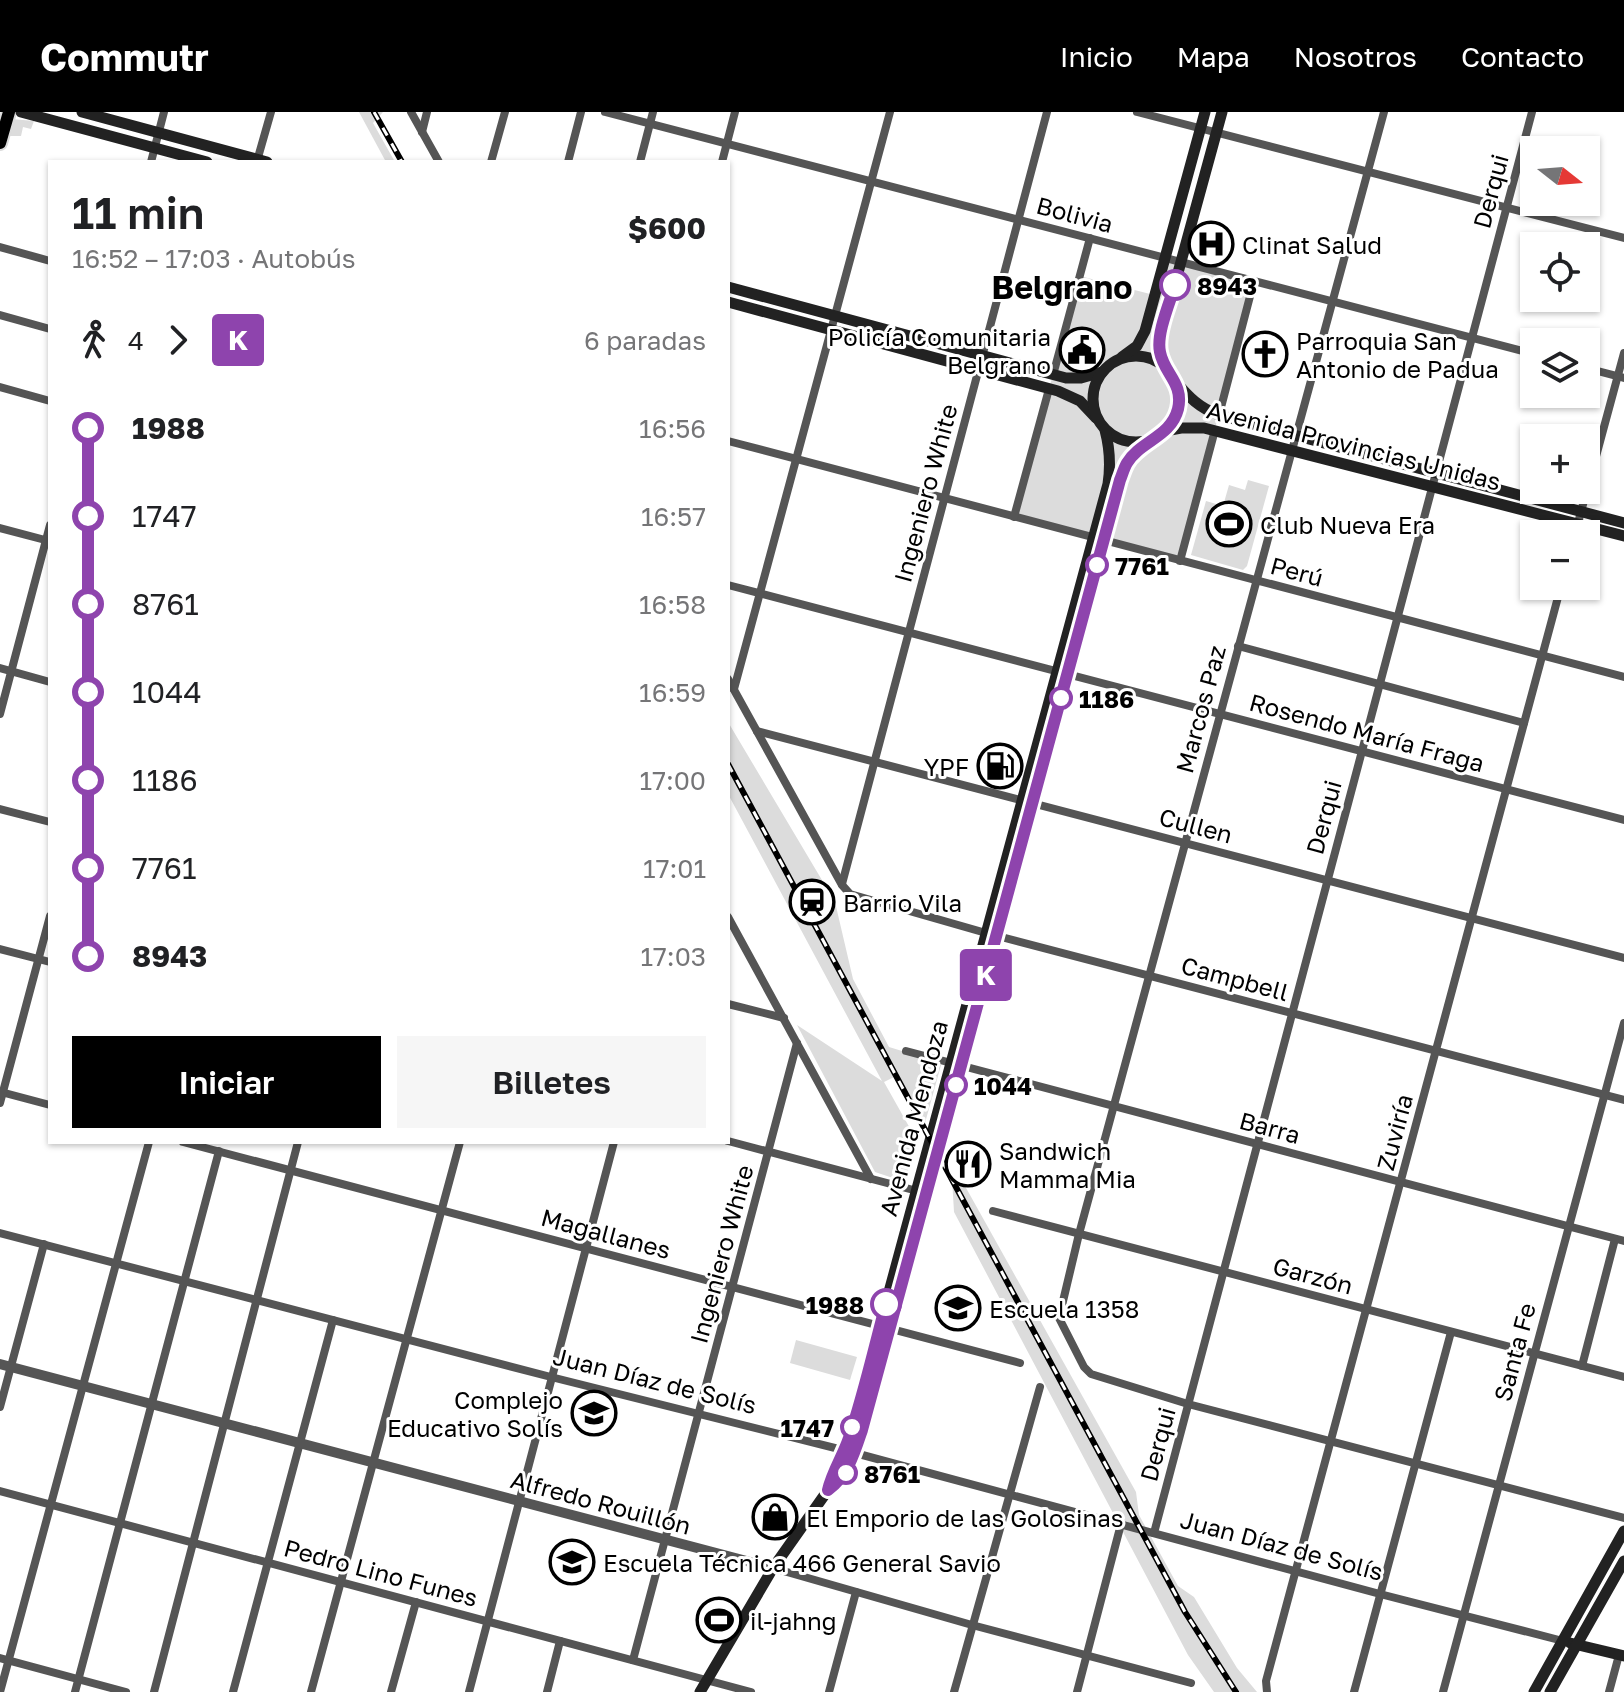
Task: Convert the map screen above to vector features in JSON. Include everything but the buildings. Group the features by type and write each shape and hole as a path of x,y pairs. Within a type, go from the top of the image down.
{"main road":[{"path":"0,143 9,112"},
{"path":"21,112 200,160"},
{"path":"82,112 257,160"},
{"path":"730,288 1053,375 1081,378 1102,372 1137,346 1145,331 1205,112"},
{"path":"730,303 1058,391 1080,401 1116,438 1129,443 1143,442 1161,435 1174,421 1178,408 1176,382 1165,367 1159,342 1222,112"},
{"path":"1119,359 1143,356 1165,367"},
{"path":"1096,418 1093,394 1102,372"},
{"name":"Avenida Provincias Unidas","path":"1176,382 1192,401 1219,415 1435,473 1569,520"},
{"name":"Avenida Provincias Unidas","path":"1161,435 1181,428 1215,430 1566,520"},
{"name":"Avenida Mendoza","path":"700,1692 773,1568 828,1490 846,1473 849,1452 1098,539 1111,466 1105,430"},
{"name":"Avenida Mendoza","path":"1098,539 1128,461 1161,435"},
{"name":"Avenida Provincias Unidas","path":"1600,523 1624,523"},
{"name":"Avenida Provincias Unidas","path":"1600,529 1624,536"},
{"path":"1534,1692 1624,1531"},
{"path":"1550,1692 1624,1561"},
{"name":"Juan Díaz de Solís","path":"1563,1641 1622,1656"}],"street":[{"path":"152,160 164,112"},
{"path":"261,160 271,112"},
{"path":"411,112 438,160"},
{"path":"422,132 427,112"},
{"path":"492,160 505,112"},
{"path":"569,160 581,112"},
{"name":"Bolivia","path":"605,112 1520,350"},
{"path":"641,160 653,112"},
{"path":"722,160 735,112"},
{"path":"734,689 890,112"},
{"name":"Ingeniero White","path":"842,885 1047,112"},
{"path":"1137,112 1624,238"},
{"name":"Marcos Paz","path":"1188,1404 1087,1371 1059,1318 1079,1234 1384,112"},
{"name":"Derqui","path":"1154,1533 1532,112"},
{"path":"1053,375 1090,238"},
{"path":"0,247 48,260"},
{"path":"1219,415 1254,281"},
{"path":"0,315 48,328"},
{"path":"1579,520 1621,377 1624,353"},
{"path":"1600,372 1621,377"},
{"path":"0,387 48,400"},
{"path":"1014,517 1049,389"},
{"path":"1180,561 1215,430"},
{"name":"Perú","path":"730,442 1624,677"},
{"path":"0,528 48,541 0,714"},
{"name":"Rosendo María Fraga","path":"730,585 1624,820"},
{"name":"Zuviría","path":"1266,1690 1557,600"},
{"path":"1238,646 1524,723"},
{"path":"0,668 48,681"},
{"path":"730,682 842,885"},
{"name":"Cullen","path":"757,731 1624,958"},
{"path":"0,809 48,821"},
{"name":"Campbell","path":"842,885 850,894 991,935 1624,1100"},
{"path":"730,921 871,1179"},
{"path":"0,1103 48,923"},
{"path":"0,949 48,962"},
{"path":"730,1006 784,1018"},
{"name":"Santa Fe","path":"1443,1692 1624,1023"},
{"name":"Ingeniero White","path":"633,1660 797,1043"},
{"name":"Barra","path":"906,1051 1620,1240"},
{"path":"2,1092 48,1104"},
{"path":"730,1142 921,1192"},
{"path":"0,1692 4,1659 51,1505 148,1144"},
{"name":"Magallanes","path":"191,1144 1020,1363"},
{"path":"154,1692 298,1144"},
{"path":"311,1692 459,1144"},
{"path":"469,1692 613,1144"},
{"path":"75,1692 219,1151"},
{"name":"Garzón","path":"993,1211 1624,1377"},
{"name":"Juan Díaz de Solís","path":"0,1233 849,1452 1563,1641"},
{"path":"1582,1366 1620,1240"},
{"path":"0,1407 5,1365 44,1244"},
{"path":"233,1692 333,1320"},
{"path":"1354,1692 1451,1332"},
{"name":"Alfredo Rouillón","path":"5,1365 773,1568 1191,1683"},
{"path":"954,1692 1040,1387"},
{"path":"1188,1404 1624,1518"},
{"name":"Pedro Lino Funes","path":"0,1491 751,1692"},
{"path":"1077,1692 1121,1524"},
{"path":"829,1692 856,1592"},
{"path":"391,1692 416,1602"},
{"path":"547,1692 560,1641"},
{"path":"1609,1692 1622,1656"},
{"path":"4,1659 126,1692"}],"shaded area":[{"path":"359,112 383,112 373,123 394,160 385,160"},
{"path":"12,119 34,121 31,129 23,127 21,136 7,136"},
{"path":"1165,258 1254,281 1180,561 1014,517 1080,276 1154,295"},
{"name":"Club Nueva Era","path":"1248,480 1269,486 1247,566 1243,570 1191,555 1206,501 1223,506 1229,485 1245,490"},
{"path":"730,725 835,902 853,979 889,1047 941,1065 925,1123 898,1075 884,1082 916,1139 907,1175 899,1180 875,1172 797,1025 882,1081 730,798"},
{"path":"951,1161 1136,1492 1139,1515 1178,1586 1194,1597 1237,1668 1257,1692 1214,1692 1188,1655 954,1212"},
{"path":"796,1340 857,1357 850,1380 790,1363"}],"railway":[{"path":"374,112 401,160"},
{"path":"730,768 1185,1612 1236,1692"}],"bus line":[{"name":"K","path":"886,1304 848,1441 831,1475 828,1490 846,1473 862,1430 1120,480 1128,461 1165,431 1174,421 1178,408 1176,382 1165,367 1159,342 1175,285"}],"place":[{"name":"Clinat Salud","path":"1211,244"},
{"name":"8943","path":"1175,285"},
{"name":"Policía Comunitaria Belgrano","path":"1082,350"},
{"name":"Parroquia San Antonio de Padua","path":"1265,354"},
{"name":"Club Nueva Era","path":"1229,524"},
{"name":"7761","path":"1097,565"},
{"name":"1186","path":"1061,698"},
{"name":"YPF","path":"1000,766"},
{"name":"Barrio Vila","path":"812,902"},
{"name":"1044","path":"956,1085"},
{"name":"Sandwich Mamma Mia","path":"968,1164"},
{"name":"1988","path":"886,1304"},
{"name":"Escuela 1358","path":"958,1308"},
{"name":"Complejo Educativo Solís","path":"594,1413"},
{"name":"1747","path":"852,1427"},
{"name":"8761","path":"846,1473"},
{"name":"El Emporio de las Golosinas","path":"775,1517"},
{"name":"Escuela Técnica 466 General Savio","path":"572,1562"},
{"name":"il-jahng","path":"719,1620"}],"district":[{"name":"Belgrano","path":"1062,287"}]}
